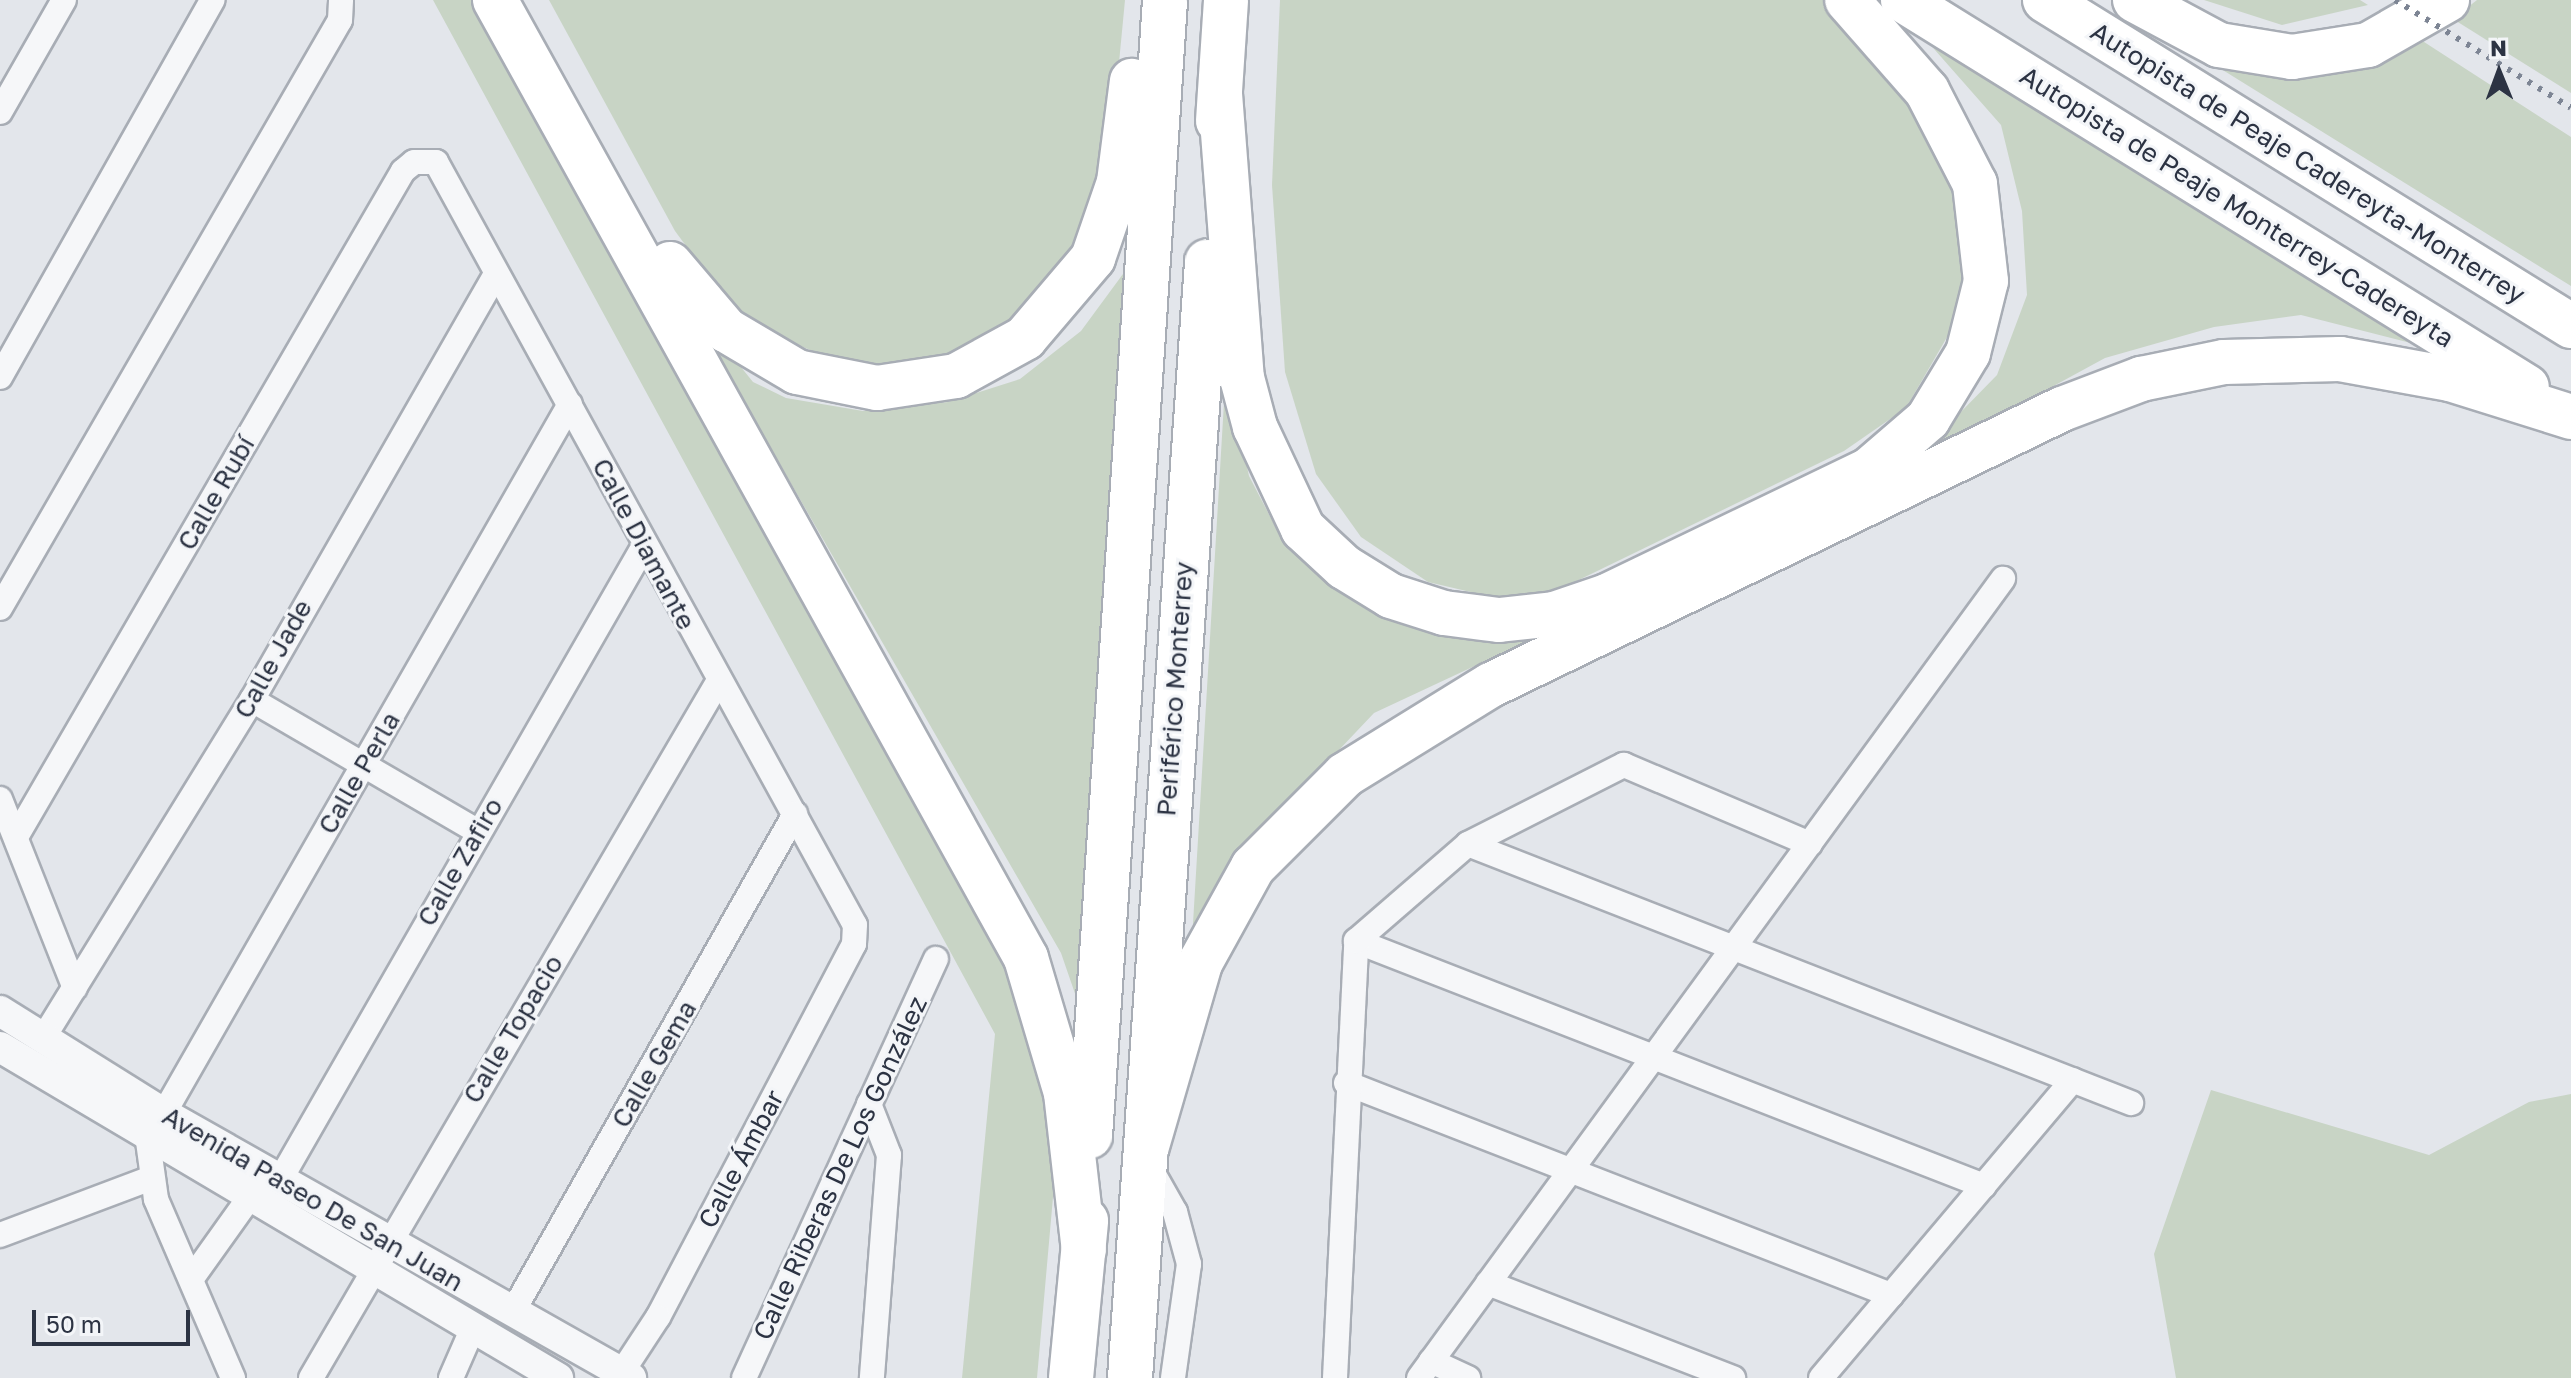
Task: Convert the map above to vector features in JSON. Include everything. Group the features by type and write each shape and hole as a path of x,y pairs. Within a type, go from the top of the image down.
{"highway":[{"path":"495,0 1026,958 1066,1093 1084,1250"},
{"path":"529,0 671,267 705,311 785,367 877,388 931,384 980,366 1025,338 1079,281 1113,209 1146,0"},
{"path":"1071,1378 1084,1250 1165,0"},
{"name":"Periférico Monterrey","path":"1130,1378 1226,0"},
{"path":"1220,94 1242,378 1255,427 1303,529 1344,567 1404,600 1499,620 1554,614 1607,596 1869,470 1928,419 1963,365 1986,281 1975,184 1927,91 1847,0"},
{"name":"Autopista de Peaje Monterrey-Cadereyta","path":"1903,0 2571,416"},
{"name":"Autopista de Peaje Cadereyta-Monterrey","path":"2045,0 2571,326"},
{"path":"2135,0 2219,45 2292,57 2368,45 2447,0"},
{"path":"1146,1153 1200,963 1253,867 1345,775 1491,685 2062,409 2141,379 2224,362 2340,359 2450,379 2571,416"}],"street":[{"path":"0,112 64,0"},
{"path":"0,377 212,0"},
{"path":"0,608 340,20 341,0"},
{"name":"Calle Diamante","path":"426,159 446,171 496,274 570,404 718,682 795,814 856,935"},
{"name":"Calle Rubí","path":"16,837 403,171 426,159"},
{"name":"Calle Jade","path":"42,1040 252,700 496,274"},
{"name":"Calle Perla","path":"148,1141 570,404"},
{"name":"Calle Zafiro","path":"280,1180 477,831 644,546"},
{"path":"1468,1378 1425,1369 2003,579"},
{"name":"Calle Topacio","path":"311,1378 370,1269 718,682"},
{"path":"252,700 477,831"},
{"path":"1335,1378 1346,1083 1356,941 1468,844 1624,765 1810,844"},
{"path":"0,799 75,988"},
{"name":"Calle Gema","path":"512,1313 795,814"},
{"path":"1468,844 2131,1103"},
{"name":"Calle Ámbar","path":"623,1376 658,1317 856,935"},
{"path":"1356,941 1652,1060 1984,1186"},
{"name":"Calle Riberas De Los González","path":"744,1378 936,959"},
{"name":"Avenida Paseo De San Juan","path":"0,1011 163,1113 623,1376"},
{"name":"Avenida Paseo De San Juan","path":"0,1047 148,1141 558,1378"},
{"path":"1821,1378 2073,1080"},
{"path":"1346,1083 1569,1173 1891,1295"},
{"path":"869,1104 889,1155 872,1378"},
{"path":"148,1141 149,1179 233,1378"},
{"path":"1146,1153 1175,1212 1189,1264 1173,1378"},
{"path":"0,1235 149,1179"},
{"path":"192,1278 249,1198"},
{"path":"1488,1283 1733,1378"},
{"path":"451,1378 472,1330"}],"green space":[{"path":"433,0 474,0 1021,978 1057,1152 1037,1378 962,1378 995,1034"},
{"path":"549,0 1125,0 1111,146 1090,232 1051,298 953,361 894,368 833,360 771,333 726,300 675,231"},
{"path":"1280,0 1825,0 1852,20 1907,95 1953,183 1968,264 1950,332 1906,408 1844,451 1552,593 1492,597 1428,582 1361,537 1316,474 1285,372 1272,185"},
{"path":"2204,0 2360,0 2368,5 2282,25"},
{"path":"2477,0 2571,0 2571,93 2453,19"},
{"path":"1920,33 2450,353 2301,315 2214,327 2105,358 1910,464 1997,375 2027,295 2022,211 2001,125"},
{"path":"2421,40 2571,137 2571,286 2184,46 2287,78 2334,74"},
{"path":"1134,259 1081,1011 1061,953 682,294 753,382 786,398 863,411 948,402 1020,379 1081,331"},
{"path":"1226,369 1249,476 1286,547 1362,606 1453,635 1545,633 1374,713 1229,866 1191,957"},
{"path":"2211,1090 2429,1155 2529,1102 2571,1094 2571,1378 2176,1378 2154,1254"}],"railway":[{"path":"2395,0 2571,108"}]}
